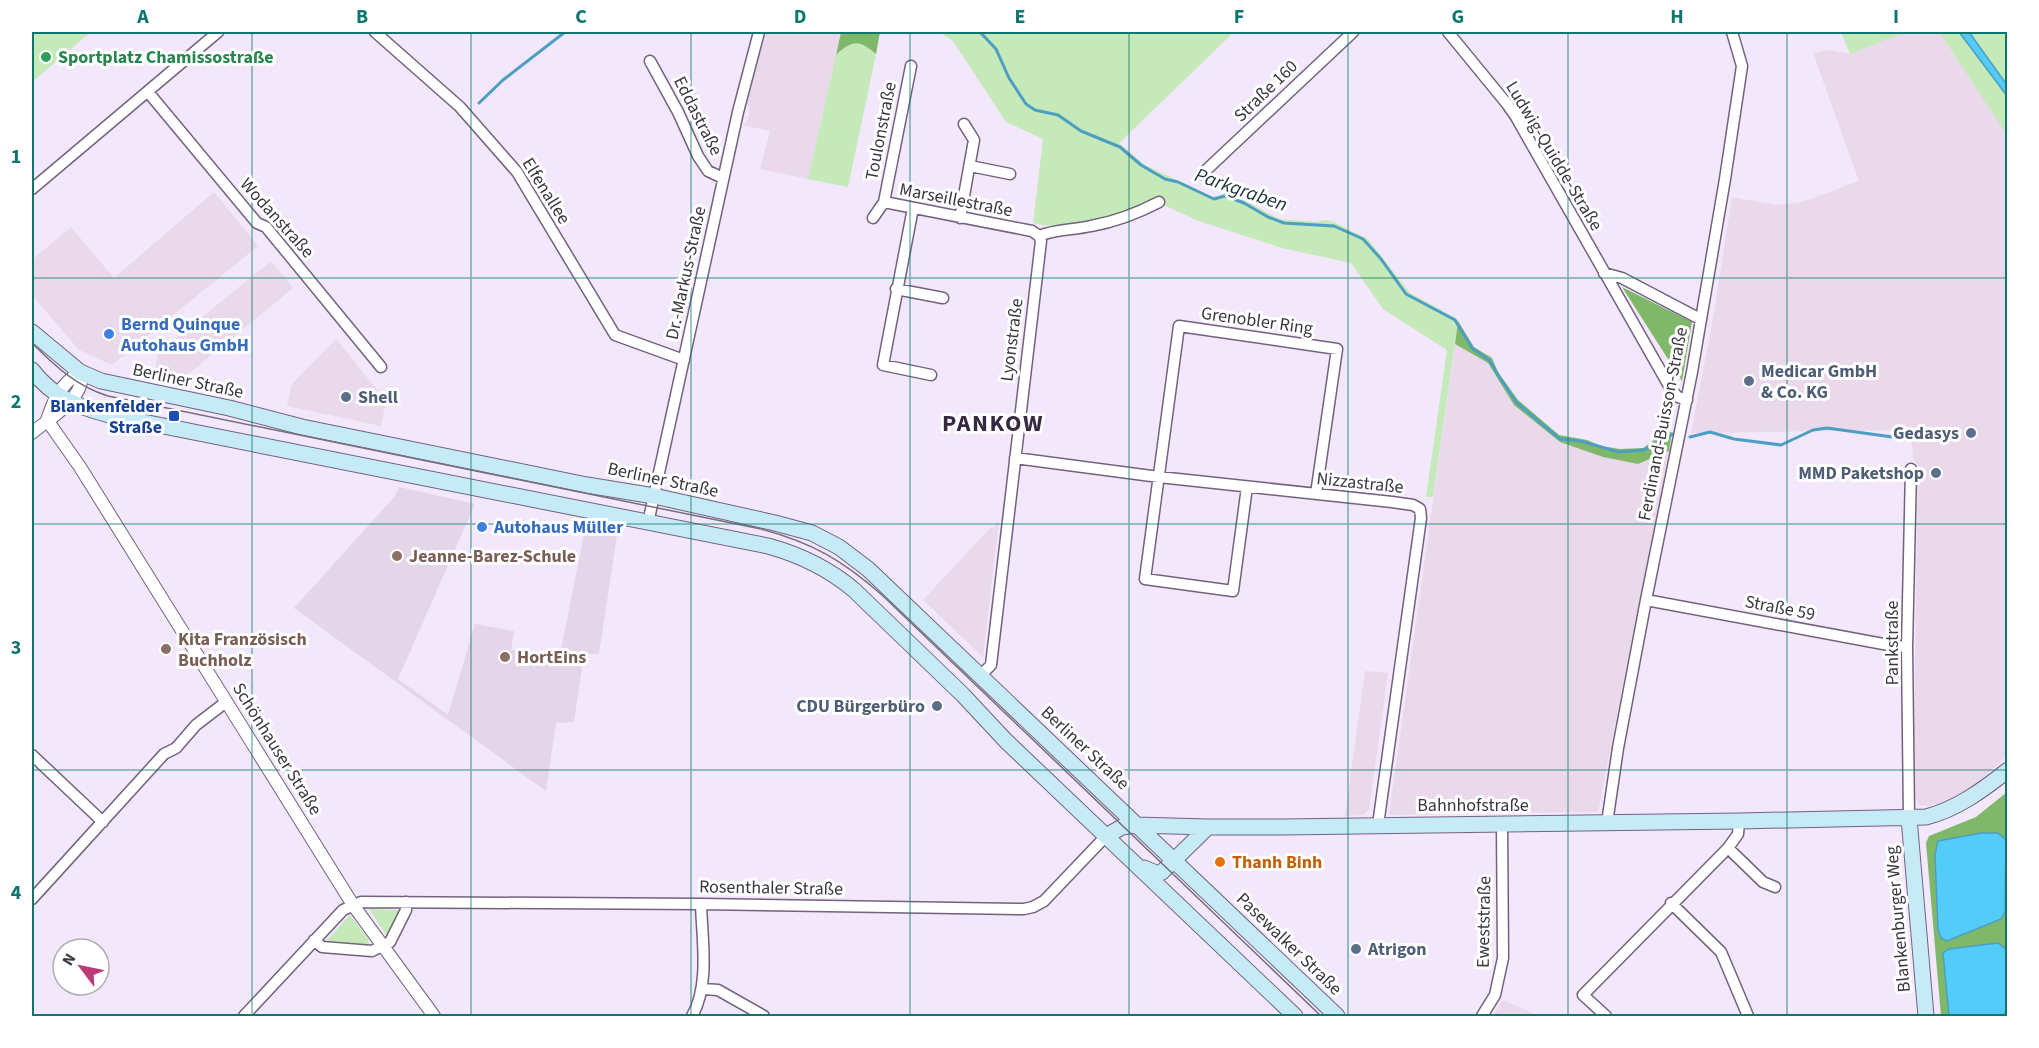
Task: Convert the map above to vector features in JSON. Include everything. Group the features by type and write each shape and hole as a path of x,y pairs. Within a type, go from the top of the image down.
{"main road":[{"name":"Berliner Straße","path":"32,332 80,372 108,383 229,408 281,422 587,485 654,496 812,533 834,544 868,569 1136,825"},
{"path":"32,370 63,398 91,410 130,420 776,548 810,560 839,578 1295,1017"},
{"name":"Bahnhofstraße","path":"1136,825 1208,827 1909,818 1935,815 1957,805 1984,789 2007,770"},
{"name":"Blankenburger Weg","path":"1909,818 1926,1017"},
{"path":"1106,836 1122,827 1136,825"},
{"name":"Pasewalker Straße","path":"1136,825 1337,1017"},
{"path":"1138,865 1158,874 1175,861 1208,827"},
{"path":"1279,1000 1299,981"}],"street":[{"path":"32,189 218,32"},
{"name":"Elfenallee","path":"375,32 460,106 517,172 615,335 684,360"},
{"name":"Dr.-Markus-Straße","path":"648,523 723,178 759,32"},
{"name":"Straße 160","path":"1202,174 1353,32"},
{"name":"Ludwig-Quidde-Straße","path":"1448,32 1511,110 1672,391 1678,397 1687,400"},
{"name":"Ferdinand-Buisson-Straße","path":"1607,823 1618,748 1687,400 1742,66 1732,32"},
{"name":"Eddastraße","path":"650,61 678,112 698,156 708,171 723,178"},
{"name":"Toulonstraße","path":"884,202 911,66"},
{"name":"Wodanstraße","path":"148,92 257,222 266,227 381,367"},
{"path":"960,218 974,140 964,124"},
{"path":"970,166 1010,174"},
{"name":"Marseillestraße","path":"873,218 884,202 1032,231 1039,236"},
{"path":"1039,236 1049,232 1092,226 1136,213 1159,202"},
{"path":"913,208 883,365 931,375"},
{"name":"Lyonstraße","path":"981,676 991,665 1041,241 1039,236"},
{"path":"1604,273 1622,278 1701,319"},
{"path":"896,289 943,298"},
{"name":"Grenobler Ring","path":"1159,477 1179,326 1337,350 1316,495"},
{"path":"32,433 47,420 63,398 66,382 80,372"},
{"name":"Schönhauser Straße","path":"47,420 353,905 434,1017"},
{"name":"Nizzastraße","path":"1015,458 1416,506 1421,513 1378,825"},
{"name":"Pankstraße","path":"1909,818 1907,647 1911,469"},
{"path":"1159,477 1145,579 1233,591 1247,487"},
{"name":"Straße 59","path":"1646,600 1907,647"},
{"path":"32,899 164,754 176,748 195,725 226,702"},
{"path":"32,755 103,822"},
{"path":"1606,1017 1583,995 1671,903 1728,848 1738,834 1739,821"},
{"name":"Eweststraße","path":"1482,1017 1495,995 1503,958 1502,824"},
{"name":"Rosenthaler Straße","path":"353,905 361,902 406,902 1024,909 1044,901 1106,836"},
{"path":"1728,848 1763,882 1775,887"},
{"path":"314,940 322,947 372,951 390,942 406,910 406,902"},
{"path":"1671,903 1721,952 1748,1017"},
{"path":"692,1017 703,989 701,904"},
{"path":"244,1017 343,910 353,905"},
{"path":"703,989 718,990 764,1017"}],"shaded area":[{"path":"764,32 841,32 808,179 760,169 770,131 743,125 748,120 750,110 747,104"},
{"path":"1906,32 1939,32 2008,135 2007,756 1973,787 1951,799 1929,806 1919,805 1913,795 1918,466 1913,458 1911,430 1691,433 1713,319 1732,197 1777,205 1802,202 1859,181 1813,53 1830,50 1850,54"},
{"path":"214,192 258,246 112,365 79,350 32,295 32,260 71,227 114,278"},
{"path":"271,261 293,288 176,384 153,379 158,353"},
{"path":"336,339 386,401 381,426 287,406 292,384"},
{"path":"1455,344 1488,363 1496,377 1560,442 1603,457 1638,464 1669,451 1598,812 1389,815"},
{"path":"399,487 475,504 398,679 448,715 475,624 514,631 511,650 559,660 585,529 617,535 599,654 584,654 574,722 556,723 546,791 294,608 395,496"},
{"path":"999,521 983,657 923,600"},
{"path":"1365,671 1388,673 1369,810 1363,815 1345,816"},
{"path":"1502,1000 1524,1009 1536,1016 1493,1016"}],"green space":[{"name":"Sportplatz Chamissostraße","path":"32,32 91,32 32,82"},
{"path":"841,32 880,32 876,54 856,43 847,46 836,55"},
{"path":"939,32 1234,32 1119,143 1145,165 1213,197 1225,194 1244,200 1279,219 1332,221 1368,239 1410,293 1456,318 1458,321 1433,497 1426,497 1447,350 1383,309 1351,263 1282,248 1199,221 1161,204 1155,198 1119,213 1077,225 1052,226 1033,223 1043,139 1006,122 953,41"},
{"path":"1841,32 1906,32 1850,54"},
{"path":"1939,32 1959,32 2007,96 2007,135"},
{"path":"1969,32 2007,32 2007,85"},
{"path":"857,42 867,46 876,54 848,187 808,179 836,55 850,44"},
{"path":"1622,287 1692,322 1682,381"},
{"path":"1458,321 1474,347 1492,358 1498,372 1518,400 1559,435 1620,449 1643,448 1664,433 1672,432 1669,451 1638,464 1603,457 1560,442 1514,405 1488,363 1455,344"},
{"path":"2007,792 2007,950 2005,948 1943,953 1949,1016 1941,1016 1926,843 1929,836 1976,817","holes":["1938,842 2005,912 2001,919 1947,941 1938,930 1935,855"]},
{"path":"369,909 399,910 387,936"},
{"path":"350,915 369,940 368,945 328,942 327,940"}],"water":[{"path":"1959,32 1969,32 2007,85 2007,96"},
{"path":"1981,833 1998,833 2006,840 2005,912 2001,919 1947,941 1941,938 1938,930 1935,855 1938,841"},
{"path":"1998,943 2007,950 2007,1012 2001,1016 1949,1016 1943,953 1949,949"}],"waterway":[{"path":"479,103 503,80 565,32"},
{"name":"Parkgraben","path":"980,32 996,49 1009,78 1026,104 1035,110 1058,115 1081,131 1120,147 1141,165 1165,179 1178,182 1214,199 1225,196 1284,223 1334,226 1363,239 1381,259 1406,294 1455,320 1472,348 1490,361 1517,403 1560,439 1581,441 1618,452 1644,450 1673,434"},
{"name":"Parkgraben","path":"1690,437 1710,432 1734,439 1781,445 1813,430 1827,428 1907,439"}],"tram line":[{"path":"32,343 76,381 108,396 761,529 796,540 826,554 854,572 882,595 1321,1016"}],"place":[{"name":"Sportplatz Chamissostraße","path":"46,57"},
{"name":"Bernd Quinque Autohaus GmbH","path":"109,334"},
{"name":"Medicar GmbH & Co. KG","path":"1749,381"},
{"name":"Shell","path":"346,397"},
{"name":"Blankenfelder Straße","path":"174,416"},
{"name":"Gedasys","path":"1971,433"},
{"name":"MMD Paketshop","path":"1936,473"},
{"name":"Autohaus Müller","path":"482,527"},
{"name":"Jeanne-Barez-Schule","path":"397,556"},
{"name":"Kita Französisch Buchholz","path":"166,649"},
{"name":"HortEins","path":"505,657"},
{"name":"CDU Bürgerbüro","path":"937,706"},
{"name":"Thanh Binh","path":"1220,862"},
{"name":"Atrigon","path":"1356,949"}],"district":[{"name":"PANKOW","path":"993,423"}]}
